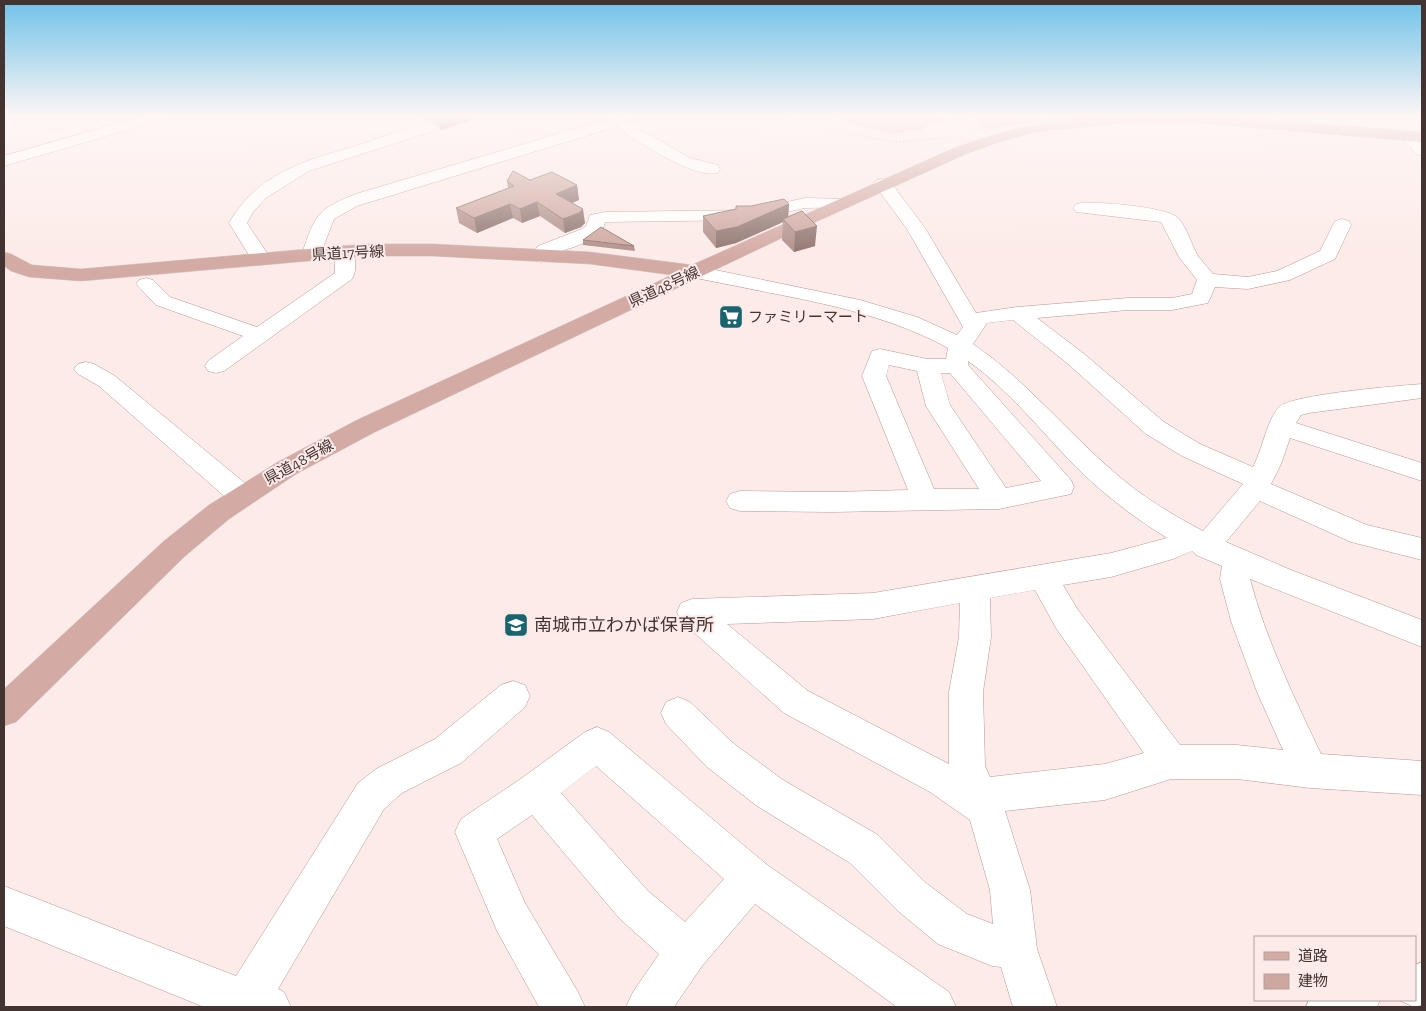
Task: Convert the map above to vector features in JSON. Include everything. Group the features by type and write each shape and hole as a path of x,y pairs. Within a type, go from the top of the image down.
{"main road":[{"name":"県道48号線","path":"4,711 151,569 212,518 242,496 309,455 366,426 883,184 932,163"},
{"name":"県道17号線","path":"4,258 18,267 29,270 81,275 312,254 433,250 590,258 696,272"}],"street":[{"path":"261,260 238,223 245,210 260,194 303,167 315,163"},
{"path":"312,254 323,218 500,163"},
{"path":"692,163 712,169"},
{"path":"883,184 916,228 963,346 1061,487"},
{"path":"541,256 544,250 589,233 594,228 596,220 605,217 750,214 805,203 843,203"},
{"path":"1082,208 1118,210 1167,217 1173,223 1189,257 1207,280 1248,283 1283,276 1328,255 1342,225"},
{"path":"216,366 346,275 344,252"},
{"path":"696,272 818,295 873,308 928,329 963,346 987,364 1105,480 1143,510 1198,543 1238,561 1422,634"},
{"path":"925,499 874,376 880,356 927,366 963,346 980,318 1128,304 1172,304 1202,299 1207,280"},
{"path":"146,284 163,301 260,335"},
{"path":"1017,313 1075,358 1155,428 1190,450 1361,534 1422,548"},
{"path":"927,366 938,406 999,499"},
{"path":"86,369 107,381 242,496"},
{"path":"1422,391 1301,406 1293,409 1287,414 1268,464 1257,484 1198,543 1111,564 873,606 692,612 796,702 983,802 1105,782 1171,762 1237,762 1310,771 1422,778"},
{"path":"1282,427 1422,472"},
{"path":"740,501 832,502 999,499 1105,480"},
{"path":"1238,561 1236,579 1247,621 1274,692 1310,771"},
{"path":"1043,577 1067,619 1171,762"},
{"path":"975,589 975,637 966,692 967,766 983,802 1010,890 1016,949 1035,1007"},
{"path":"4,906 252,1005 371,796 389,781 448,751 513,696"},
{"path":"678,713 720,755 770,794 864,849 912,897 953,929 992,945 1016,949"},
{"path":"563,1007 511,917 474,832 535,791 598,744 752,878 934,1007"},
{"path":"535,791 634,905 686,951"},
{"path":"648,1007 686,951 752,878"},
{"path":"1328,1007 1354,1001"}],"building":[{"path":"513,171 530,180 552,172 577,185 556,194 583,209 579,213 563,219 537,202 520,209 510,204 474,218 456,208 514,186 507,181"},
{"path":"784,199 789,204 737,227 716,231 703,216 736,209 736,206 751,206"},
{"path":"802,211 817,226 795,232 783,219"},
{"path":"601,227 634,246 583,240"}],"place":[{"name":"ファミリーマート","path":"731,317"},
{"name":"南城市立わかば保育所","path":"516,625"}]}
